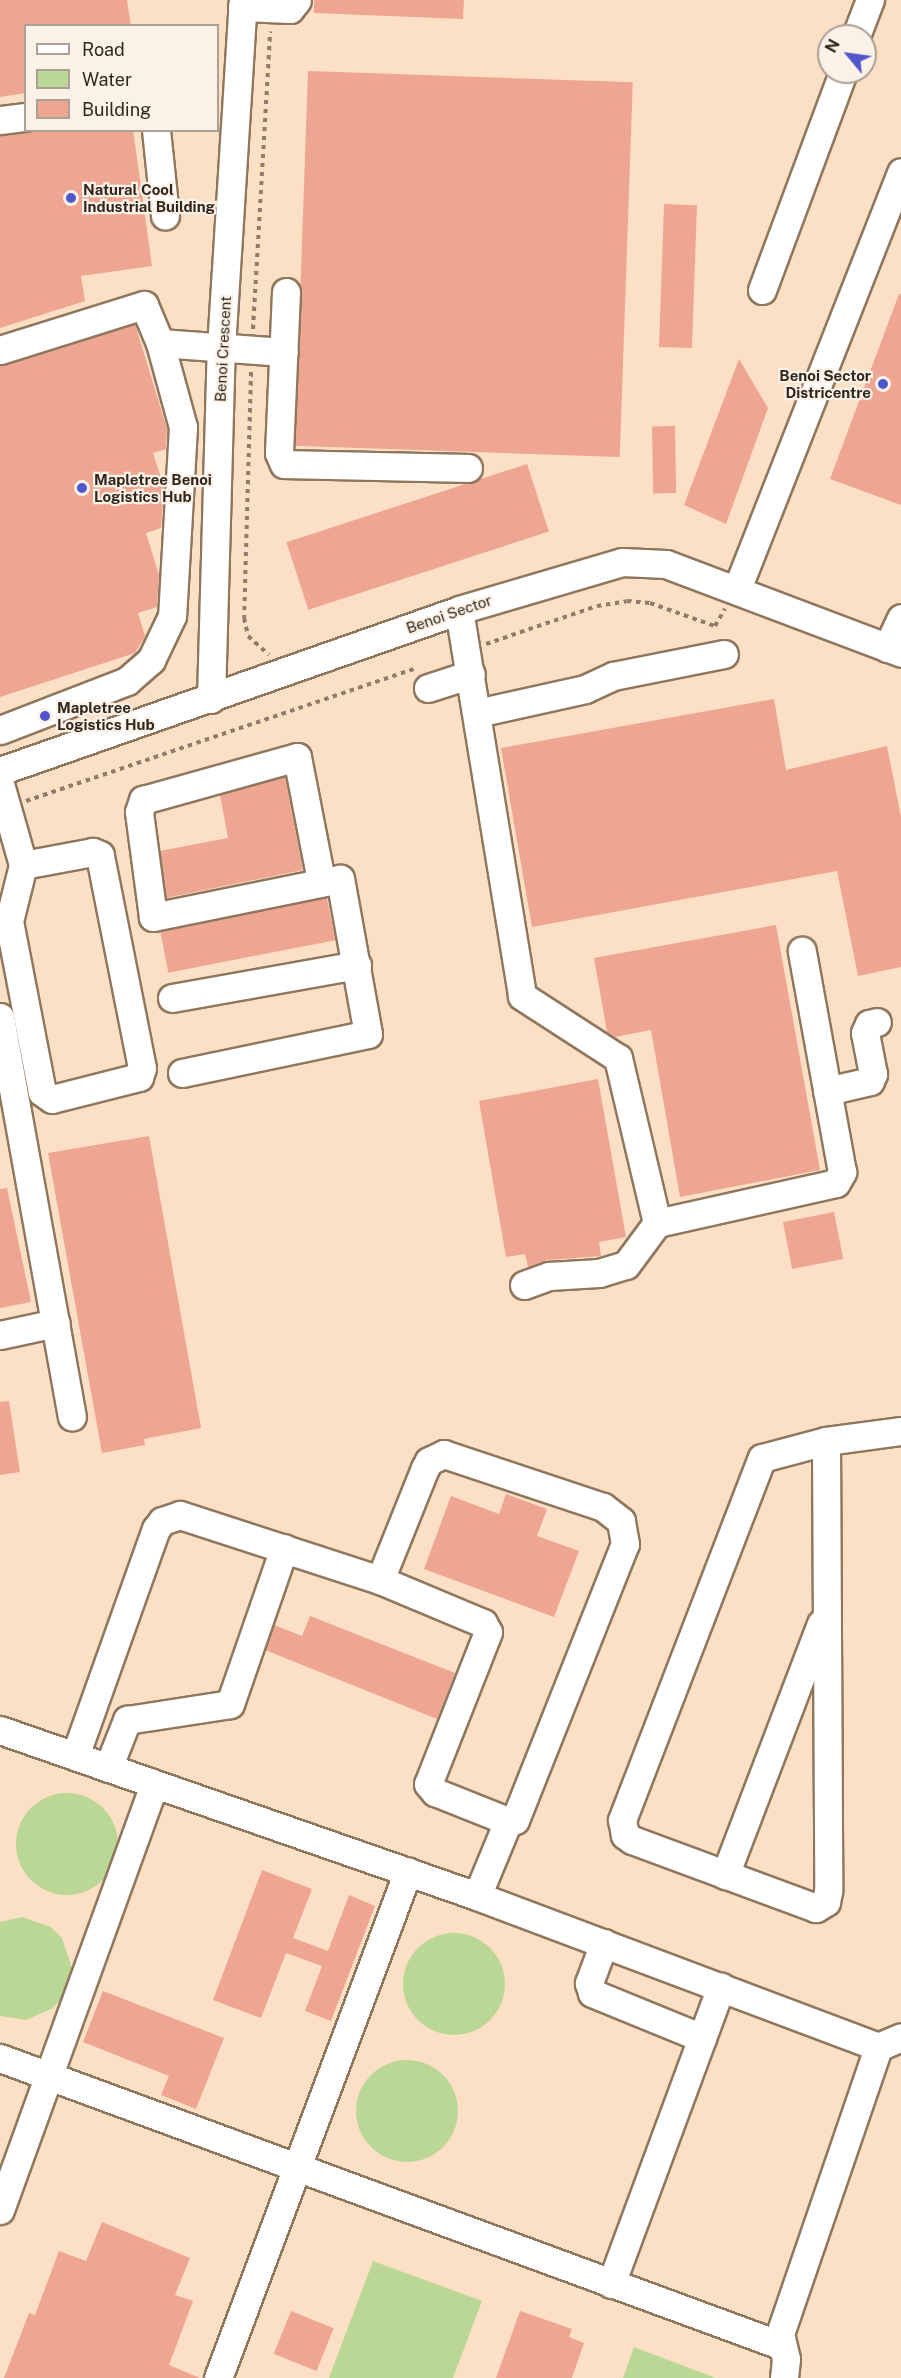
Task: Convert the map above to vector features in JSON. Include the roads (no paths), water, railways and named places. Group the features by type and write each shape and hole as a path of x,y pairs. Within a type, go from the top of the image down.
{"street":[{"path":"242,3 290,9 297,0"},
{"path":"861,24 870,0"},
{"name":"Benoi Crescent","path":"211,699 229,91 242,3"},
{"path":"762,290 839,84"},
{"path":"0,120 24,117"},
{"path":"156,132 165,216"},
{"path":"737,589 901,172"},
{"path":"286,292 279,453 284,464 468,468"},
{"path":"0,350 139,305 148,309 160,343 183,427 172,616 152,660 128,681 0,730"},
{"path":"160,343 284,352"},
{"name":"Benoi Sector","path":"0,771 211,699 459,610 622,562 666,564 737,589 894,651"},
{"path":"459,610 522,996 618,1058 657,1223"},
{"path":"894,651 901,618"},
{"path":"477,713 585,689 613,676 724,654"},
{"path":"425,677 469,662"},
{"path":"182,1073 368,1034 344,884 338,878 321,882 153,917 140,805 150,796 297,757 321,882"},
{"path":"3,796 23,866 9,921 42,1092 52,1099 139,1077 142,1068 100,855 93,852 23,866"},
{"path":"524,1285 549,1276 599,1273 626,1265 657,1223 836,1183 842,1172 802,951"},
{"path":"172,998 357,965"},
{"path":"0,1017 72,1417"},
{"path":"827,1091 870,1081 865,1033 869,1024 877,1022"},
{"path":"0,1335 56,1323"},
{"path":"826,1442 826,1902 816,1908 632,1840 625,1835 622,1820 756,1467 772,1453 826,1442 901,1431"},
{"path":"380,1580 425,1468 429,1461 444,1454 603,1507 621,1521 625,1544 520,1814 508,1821 477,1896"},
{"path":"75,1756 156,1529 162,1521 171,1516 189,1516 380,1580 487,1627 488,1632 428,1784 435,1792 508,1821"},
{"path":"108,1768 127,1720 230,1704 284,1548"},
{"path":"725,1875 827,1610"},
{"path":"0,1730 408,1871 721,1987 890,2042 780,2334 780,2345 786,2360 784,2378"},
{"path":"0,2210 50,2077 154,1784"},
{"path":"218,2378 408,1871"},
{"path":"604,1943 589,1983 592,1993 702,2038"},
{"path":"611,2283 721,1987"},
{"path":"0,2058 780,2345"}],"water":[{"path":"67,1793 96,1801 110,1815 118,1844 110,1873 96,1887 67,1895 38,1887 24,1873 16,1844 24,1815 38,1801"},
{"path":"22,1917 51,1927 62,1938 72,1968 63,1997 53,2008 26,2020 0,2016 0,1922"},
{"path":"454,1933 474,1936 483,1941 497,1955 502,1964 505,1984 502,2004 497,2013 483,2027 474,2032 454,2035 434,2032 425,2027 411,2013 406,2004 403,1984 406,1964 411,1955 425,1941 434,1936"},
{"path":"407,2060 427,2063 436,2068 450,2082 455,2091 458,2111 455,2131 450,2140 436,2154 427,2159 407,2162 387,2159 378,2154 364,2140 359,2131 356,2111 359,2091 364,2082 378,2068 387,2063"},
{"path":"373,2261 482,2301 453,2378 329,2378"},
{"path":"634,2347 716,2378 623,2378"}],"place":[{"name":"Natural Cool Industrial Building","path":"71,198"},
{"name":"Benoi Sector Districentre","path":"883,384"},
{"name":"Mapletree Benoi Logistics Hub","path":"82,488"},
{"name":"Mapletree Logistics Hub","path":"45,716"}]}
